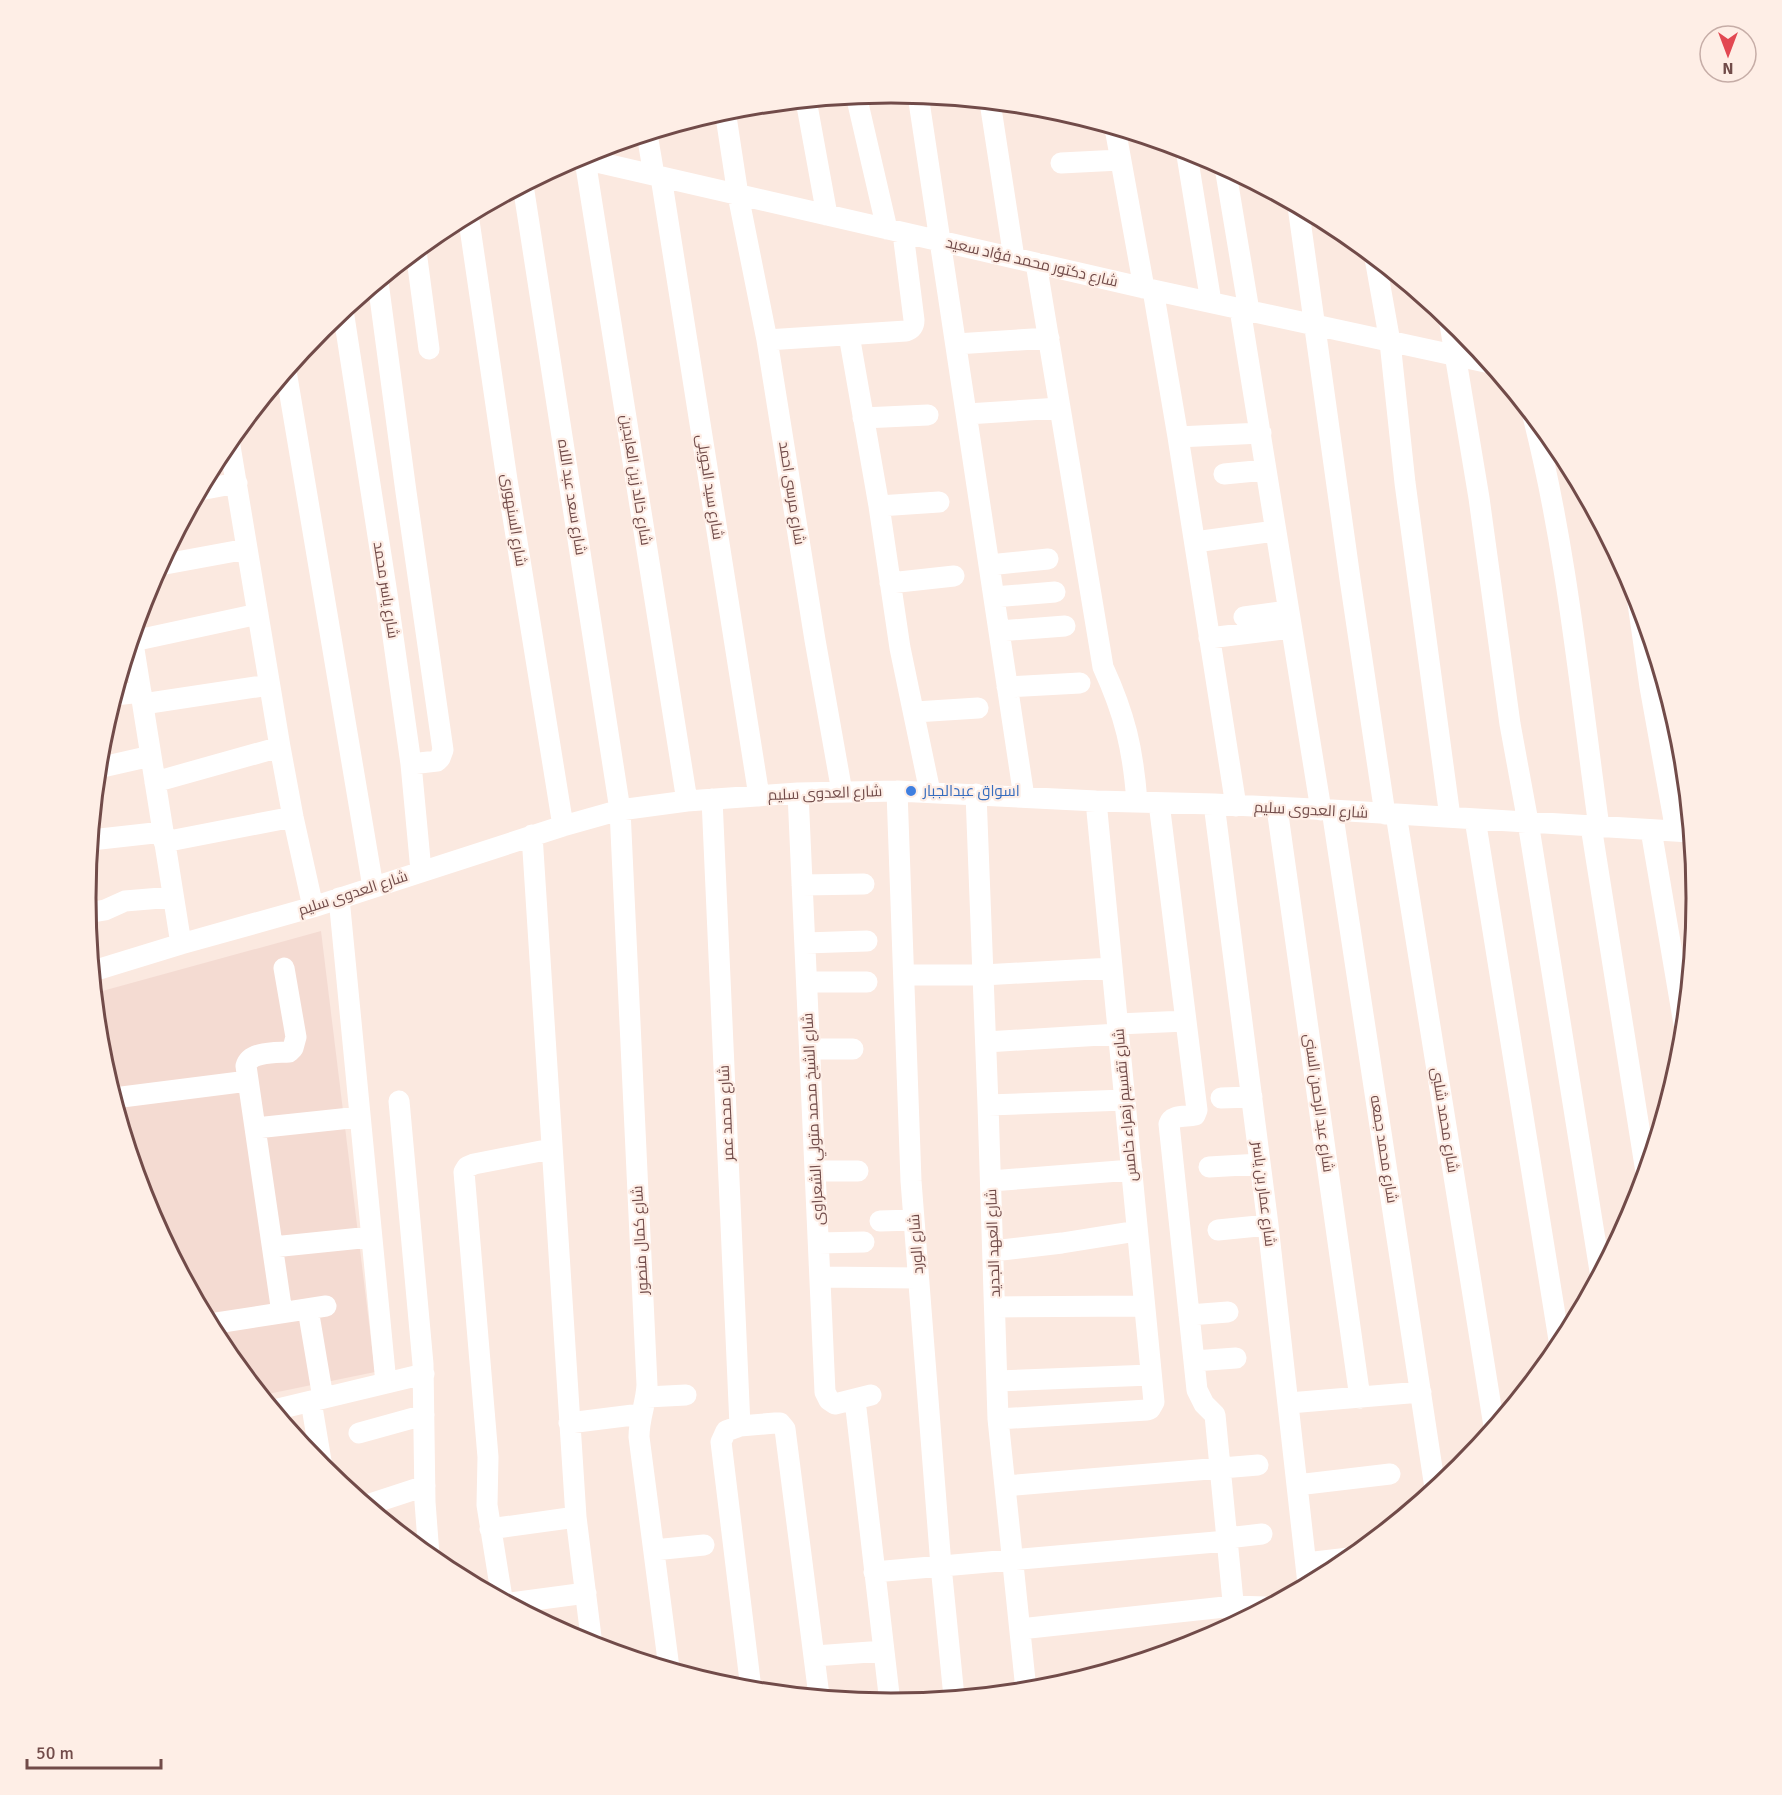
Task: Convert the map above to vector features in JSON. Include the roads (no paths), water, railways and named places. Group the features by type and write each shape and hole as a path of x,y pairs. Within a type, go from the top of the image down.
{"street":[{"path":"767,340 906,331 914,325 895,231 858,104"},
{"path":"919,104 1024,797"},
{"path":"807,107 826,215"},
{"path":"991,109 1014,258"},
{"name":"شارع مرسى احمد","path":"727,120 738,195 767,340 842,792"},
{"path":"1116,136 1178,437 1236,806"},
{"name":"شارع سيد الجويلى","path":"650,141 658,176 759,796"},
{"path":"1062,162 1120,160"},
{"path":"1188,160 1210,302"},
{"name":"شارع دكتور محمد فؤاد سعيد","path":"592,161 1149,289 1477,360"},
{"name":"شارع خالد زين العابدين","path":"580,166 687,801"},
{"name":"شارع محمد جمعه","path":"1226,177 1275,531 1326,810 1434,1478"},
{"name":"شارع سعد عبد اللاه","path":"524,192 620,810"},
{"name":"شارع محمد شلبى","path":"1299,216 1352,591 1493,1418"},
{"name":"شارع السنهورى","path":"469,224 562,826"},
{"path":"417,260 429,349"},
{"path":"1036,263 1103,667 1118,699 1128,733 1135,768 1137,802"},
{"path":"1377,269 1390,342 1405,483 1450,817"},
{"path":"379,290 442,750 437,761 411,764"},
{"name":"شارع ياسر محمد","path":"345,321 411,764 421,871"},
{"path":"1451,334 1479,498 1510,724 1528,822 1598,1260"},
{"path":"849,335 879,506 900,648 930,792"},
{"path":"956,344 1049,338"},
{"path":"287,380 373,887"},
{"path":"967,414 1060,408"},
{"path":"863,418 928,415"},
{"path":"1178,437 1261,433"},
{"path":"1538,437 1548,476 1570,612 1595,826 1643,1154"},
{"path":"232,453 280,747 313,907"},
{"path":"1224,474 1266,470"},
{"path":"210,488 237,483"},
{"path":"879,506 939,502"},
{"path":"1195,542 1275,531"},
{"path":"170,564 247,549"},
{"path":"989,565 1048,559"},
{"path":"890,583 954,576"},
{"path":"994,597 1054,592"},
{"path":"140,638 258,614"},
{"path":"1244,617 1290,620"},
{"path":"1209,638 1290,620"},
{"path":"999,631 1065,626"},
{"path":"1643,640 1650,687 1682,829"},
{"path":"135,652 181,944"},
{"path":"1007,687 1080,684"},
{"path":"122,696 142,698 269,685"},
{"path":"915,712 978,708"},
{"path":"155,782 280,747"},
{"path":"107,766 151,756"},
{"name":"شارع الورد","path":"897,791 914,1220 941,1566 953,1690"},
{"name":"شارع العدوى سليم","path":"100,970 181,944 313,907 562,826 620,810 687,801 798,792 930,792 1096,801 1214,804 1683,832"},
{"name":"شارع الشيخ محمد متولي الشعراوى","path":"798,792 826,1397 835,1404 863,1398 874,1572"},
{"name":"شارع العهد الجديد","path":"976,794 998,1419 1025,1681"},
{"name":"شارع محمد عمر","path":"712,799 740,1426"},
{"name":"شارع تقسيم زهراء خامس","path":"998,1419 1144,1411 1150,1409 1154,1402 1096,801"},
{"path":"1020,1629 1234,1614 1215,1415 1200,1398 1197,1390 1169,1125 1172,1118 1193,1116 1197,1112 1160,803"},
{"name":"شارع عمار بن ياسر","path":"1214,804 1268,1225 1307,1573"},
{"name":"شارع عبد الرحمن السنى","path":"1277,808 1360,1398"},
{"name":"شارع كمال منصور","path":"620,810 644,1406 639,1423 639,1437 668,1660"},
{"path":"99,840 164,837 293,817"},
{"path":"1475,819 1557,1330"},
{"path":"1651,830 1679,997"},
{"path":"532,835 576,1517 591,1633"},
{"path":"802,885 864,884"},
{"path":"97,911 125,901 173,897"},
{"path":"339,898 386,1383"},
{"path":"805,942 867,941"},
{"path":"282,1313 246,1063 252,1057 289,1052 295,1044 296,1037 284,968"},
{"path":"904,975 983,975 1112,968"},
{"path":"807,982 867,982"},
{"path":"986,1042 1186,1021"},
{"path":"810,1049 854,1049"},
{"path":"122,1097 248,1081"},
{"path":"1221,1098 1252,1097"},
{"path":"988,1106 1125,1100"},
{"path":"399,1101 424,1374 424,1486 428,1544"},
{"path":"256,1128 360,1117"},
{"path":"500,1590 487,1505 488,1457 464,1172 467,1167 474,1164 551,1149"},
{"path":"1209,1167 1260,1164"},
{"path":"991,1181 1131,1170"},
{"path":"816,1171 858,1171"},
{"path":"880,1221 914,1220"},
{"path":"1218,1230 1268,1225"},
{"path":"993,1251 1137,1231"},
{"path":"273,1247 371,1237"},
{"path":"819,1243 864,1242"},
{"path":"820,1277 918,1278"},
{"path":"994,1307 1144,1306"},
{"path":"220,1322 317,1307 317,1400 321,1451"},
{"path":"1189,1315 1228,1312"},
{"path":"1194,1361 1236,1358"},
{"path":"282,1408 424,1374"},
{"path":"997,1381 1151,1375"},
{"path":"1289,1403 1421,1392"},
{"path":"570,1422 686,1395"},
{"path":"359,1433 424,1415"},
{"path":"750,1679 721,1442 726,1431 740,1426 775,1422 780,1423 785,1429 818,1689"},
{"path":"1005,1486 1258,1465"},
{"path":"1298,1485 1390,1473"},
{"path":"376,1502 424,1486"},
{"path":"490,1530 576,1517"},
{"path":"889,1693 874,1572 1227,1540 1262,1534"},
{"path":"654,1550 704,1545"},
{"path":"522,1602 586,1593"},
{"path":"815,1656 884,1651"}],"place":[{"name":"اسواق عبدالجبار","path":"911,791"}]}
